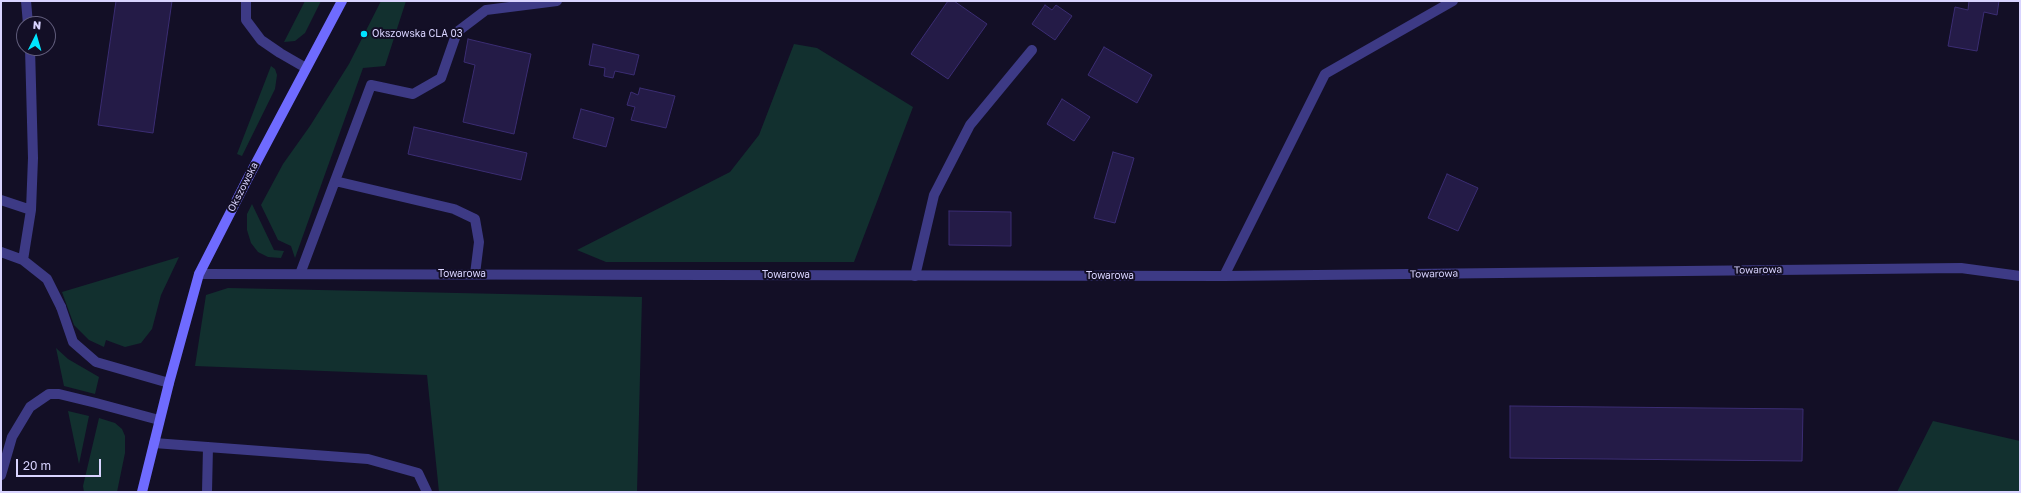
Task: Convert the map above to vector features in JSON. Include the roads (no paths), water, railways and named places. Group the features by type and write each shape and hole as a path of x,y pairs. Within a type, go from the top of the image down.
{"main road":[{"name":"Okszowska","path":"142,492 159,420 199,274 342,1"}],"street":[{"path":"26,1 27,16"},
{"path":"246,1 246,20 262,40 280,53 306,68"},
{"path":"300,274 371,84 413,94 441,78 457,32 486,10 557,1"},
{"path":"1224,276 1325,74 1453,1"},
{"path":"915,276 934,195 937,188 970,126 1032,50"},
{"path":"23,260 31,210 33,158 30,56"},
{"path":"335,180 454,208 475,220 479,242 475,274"},
{"path":"1,200 31,210"},
{"path":"1,252 23,260 47,279 62,307 73,342 96,362 169,383"},
{"name":"Towarowa","path":"199,274 1224,276 1962,268 2020,276"},
{"path":"1,475 12,437 30,407 49,394 96,403 159,420"},
{"path":"154,443 368,459 418,473 427,492"},
{"path":"207,492 208,447"}],"place":[{"name":"Okszowska CLA 03","path":"364,34"}]}
